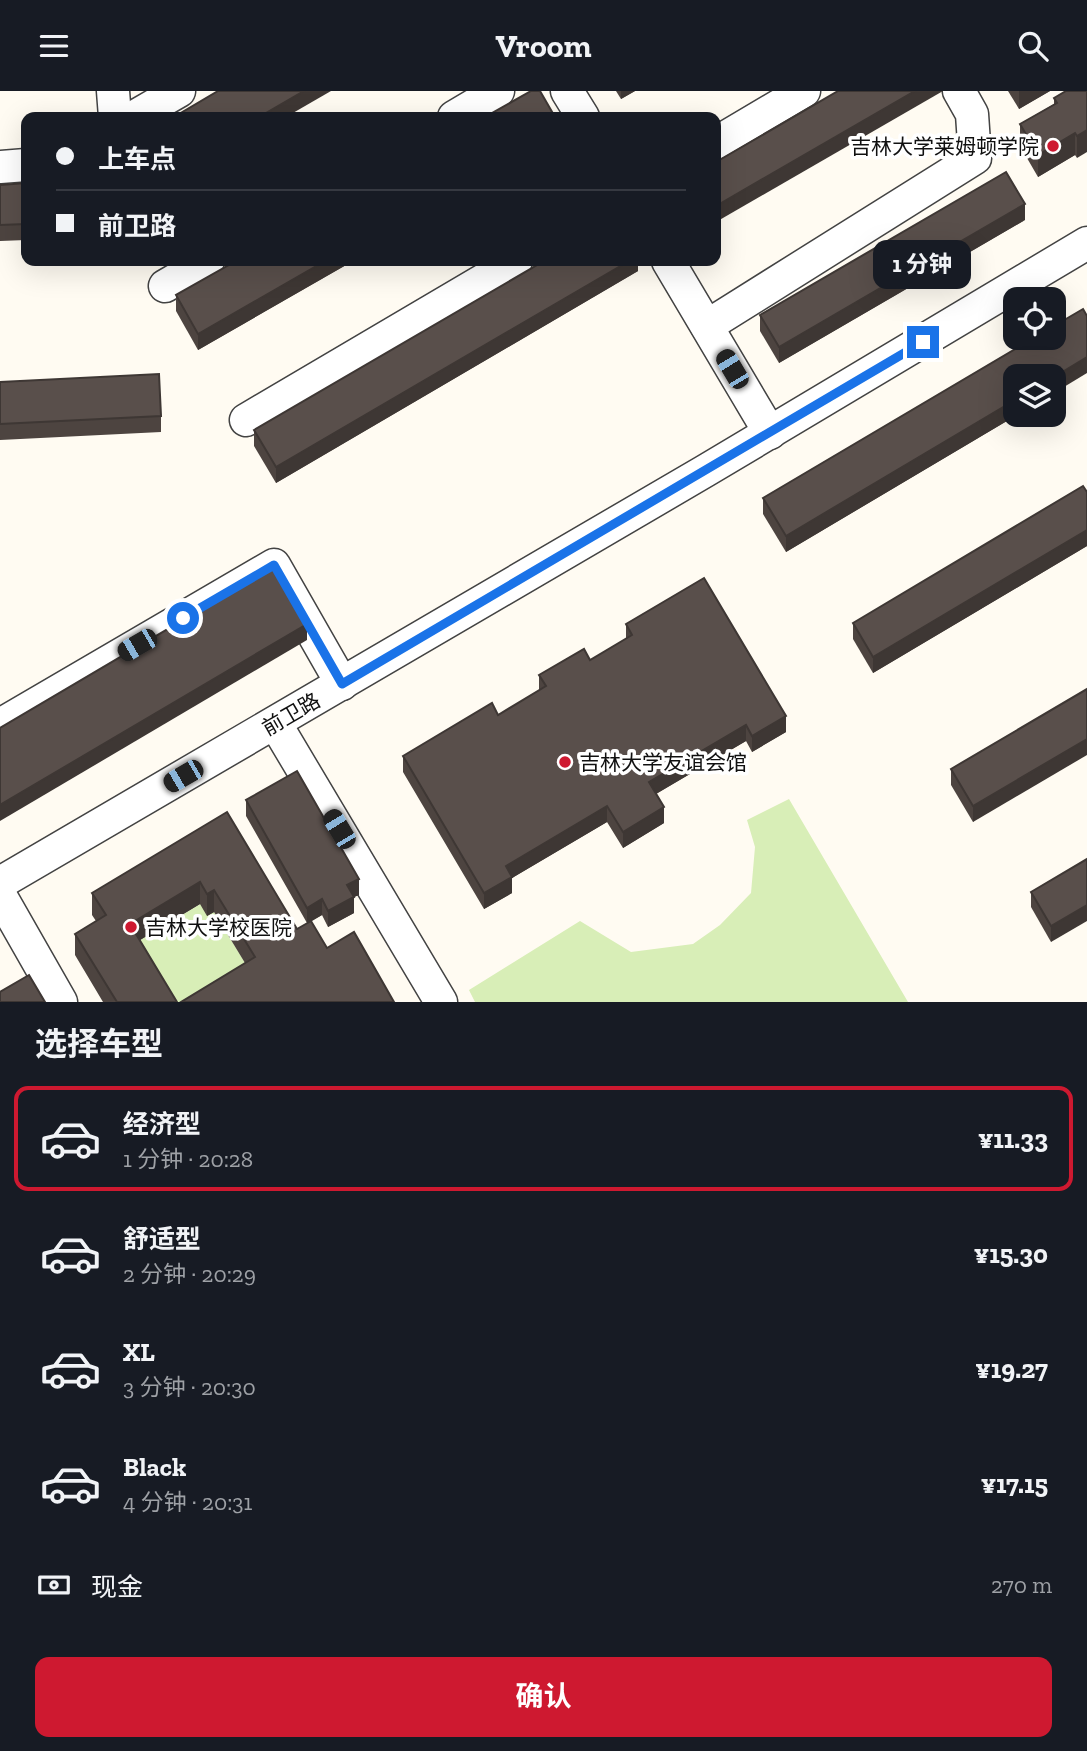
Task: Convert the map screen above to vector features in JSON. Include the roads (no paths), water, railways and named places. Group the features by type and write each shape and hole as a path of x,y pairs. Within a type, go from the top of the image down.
{"street":[{"path":"113,91 115,112"},
{"path":"143,112 179,91"},
{"path":"462,112 498,91"},
{"path":"567,91 580,112"},
{"path":"721,140 804,91"},
{"path":"707,325 975,158 972,114 959,91"},
{"path":"0,167 21,165"},
{"name":"前卫路","path":"0,883 770,433 1087,243"},
{"path":"165,286 199,266"},
{"path":"246,420 508,266"},
{"path":"671,266 770,433"},
{"path":"0,725 274,565 342,684"},
{"path":"275,723 441,1002"},
{"path":"0,895 61,1002"}],"place":[{"name":"吉林大学莱姆顿学院","path":"1053,146"},
{"name":"吉林大学友谊会馆","path":"565,762"},
{"name":"吉林大学校医院","path":"131,927"}]}
